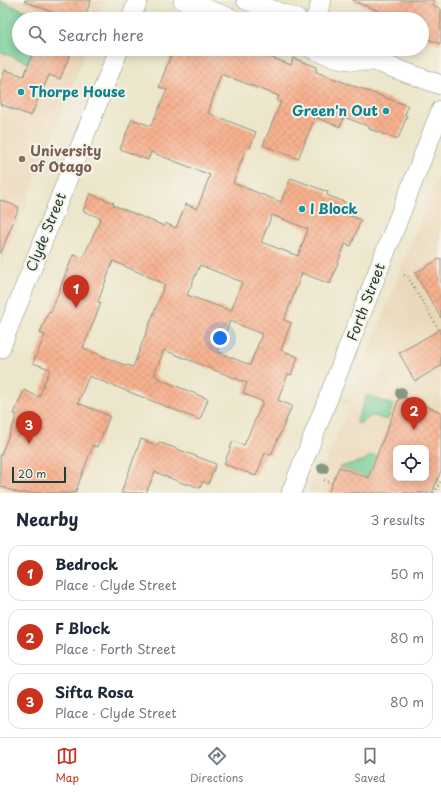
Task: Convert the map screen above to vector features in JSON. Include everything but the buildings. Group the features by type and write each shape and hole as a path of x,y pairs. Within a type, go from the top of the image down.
{"street":[{"path":"134,12 138,0"},
{"path":"183,0 215,12"},
{"path":"246,0 278,12"},
{"path":"318,12 322,0"},
{"name":"Clyde Street","path":"0,349 116,56"},
{"path":"334,56 355,62 374,61"},
{"path":"364,56 441,85"},
{"name":"Forth Street","path":"291,493 441,110"}],"path":[{"path":"404,275 408,277 441,333"},
{"path":"324,480 332,483"},
{"path":"434,493 441,481"}],"shaded area":[{"name":"University of Otago","path":"0,0 106,0 102,12 12,12 12,56 84,56 0,270"},
{"path":"441,167 441,493 316,493 309,490 319,463 325,465 349,406 342,403 345,396 351,397"}],"green space":[{"path":"0,1 28,12 12,12 12,56 32,56 29,63 0,52"},
{"path":"367,395 393,405 388,419 372,416 359,424 356,422"},
{"path":"371,455 377,457 368,478 339,467 363,461"}],"place":[{"name":"Thorpe House","path":"21,92"},
{"name":"Green'n Out","path":"386,111"},
{"name":"University of Otago","path":"22,159"},
{"name":"I Block","path":"302,209"},
{"name":"Bedrock","path":"76,308"},
{"name":"F Block","path":"414,430"},
{"name":"Sifta Rosa","path":"29,444"}]}
